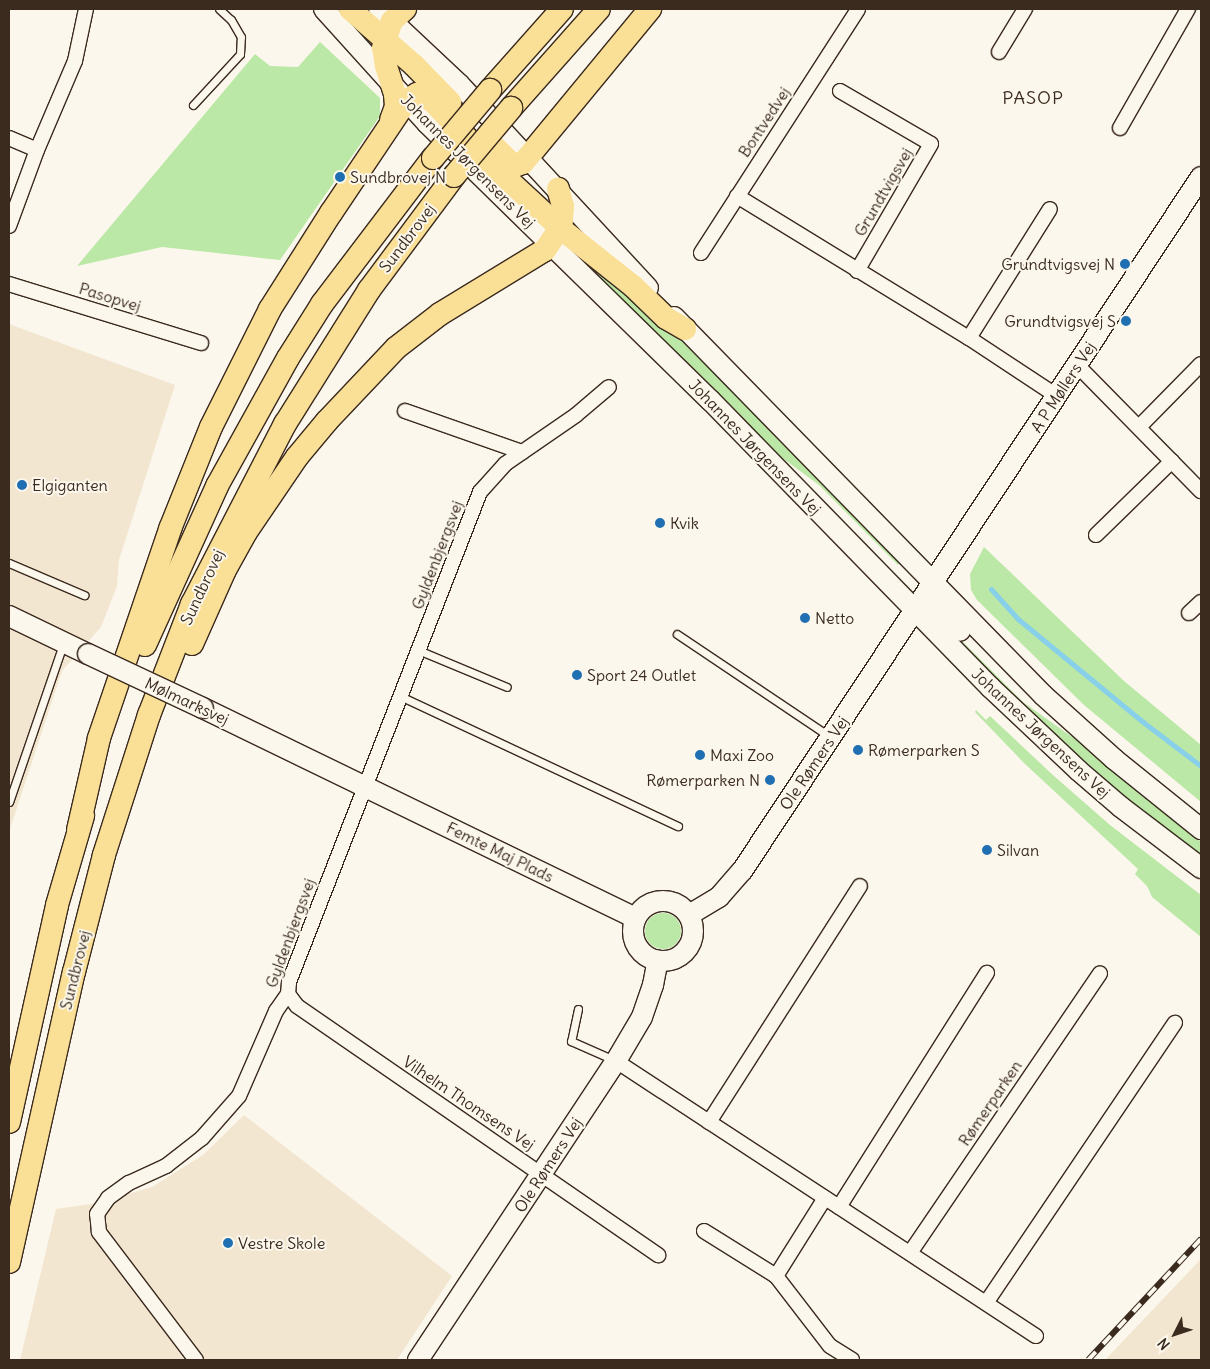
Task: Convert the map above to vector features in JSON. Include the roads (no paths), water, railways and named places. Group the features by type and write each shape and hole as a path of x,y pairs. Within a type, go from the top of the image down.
{"main road":[{"path":"350,9 390,19 509,161 517,165 523,163 529,157 650,9"},
{"name":"Sundbrovej","path":"9,1122 55,914 78,830 150,630 217,486 288,358 322,304 433,158 562,9"},
{"name":"Sundbrovej","path":"9,1262 74,972 104,855 149,715 192,604 284,424 369,290 454,176 511,108 599,9"},
{"path":"390,19 384,57 395,94 396,106 390,124"},
{"path":"78,830 99,738 170,529 211,426 274,302 407,100 417,94 422,94 434,103 555,236 633,286 666,318 685,329"},
{"path":"125,790 160,725 185,660 225,570 261,506 297,457 327,421 396,348 440,314 539,254 555,236 563,206 558,189"}],"street":[{"path":"9,226 37,150 75,61 86,9"},
{"name":"Johannes Jørgensens Vej","path":"324,9 407,100"},
{"name":"Bontvedvej","path":"701,253 858,9"},
{"path":"999,52 1025,9"},
{"path":"1120,128 1188,9"},
{"name":"Grundtvigsvej","path":"840,91 931,144 857,271"},
{"path":"9,138 37,150"},
{"name":"Johannes Jørgensens Vej","path":"529,157 923,597 1022,718 1121,807 1201,868"},
{"name":"A P Møllers Vej","path":"923,597 1201,177"},
{"path":"737,196 969,338 1057,396"},
{"path":"969,338 1050,209"},
{"name":"Johannes Jørgensens Vej","path":"555,236 711,401 923,597 1082,732 1201,829"},
{"name":"Pasopvej","path":"9,284 201,343"},
{"path":"1139,427 1201,364"},
{"path":"1077,365 1201,491"},
{"name":"Gyldenbjergsvej","path":"196,1360 99,1232 98,1214 108,1198 129,1184 166,1166 202,1138 239,1096 276,1011 288,994 288,982 480,492 505,464 576,415 609,387"},
{"path":"405,411 522,452"},
{"path":"1096,535 1172,461"},
{"name":"Ole Rømers Vej","path":"688,915 714,901 737,878 923,597"},
{"path":"1189,613 1201,602"},
{"name":"Mølmarksvej","path":"9,616 365,786"},
{"name":"Femte Maj Plads","path":"365,786 636,918"},
{"path":"709,1122 860,886"},
{"path":"657,901 675,903 688,915 693,931 688,948 675,958 658,960 642,952 637,944 634,926 641,910 657,901"},
{"name":"Ole Rømers Vej","path":"421,1359 616,1061 642,1017 653,985 658,960"},
{"path":"839,1207 987,973"},
{"name":"Rømerparken","path":"910,1253 1100,973"},
{"name":"Vilhelm Thomsens Vej","path":"288,994 297,1006 658,1255"},
{"path":"986,1303 1175,1024"},
{"path":"616,1061 1036,1336"},
{"path":"776,1276 825,1198"},
{"path":"704,1231 776,1276 830,1346 852,1360"}],"lane":[{"path":"193,105 240,54 241,37 231,20 218,9"},
{"path":"9,563 84,595"},
{"path":"677,634 831,738"},
{"path":"9,802 64,641"},
{"path":"418,650 507,687"},
{"path":"400,696 678,826"},
{"path":"578,1009 571,1041 616,1061"}],"waterway":[{"path":"991,589 1018,619 1143,722 1201,766"}],"railway":[{"path":"1088,1360 1201,1239"}],"place":[{"name":"Sundbrovej N","path":"340,177"},
{"name":"Grundtvigsvej N","path":"1125,264"},
{"name":"Grundtvigsvej S","path":"1126,321"},
{"name":"Elgiganten","path":"22,485"},
{"name":"Kvik","path":"660,523"},
{"name":"Netto","path":"805,618"},
{"name":"Sport 24 Outlet","path":"577,675"},
{"name":"Rømerparken S","path":"858,750"},
{"name":"Maxi Zoo","path":"700,755"},
{"name":"Rømerparken N","path":"770,780"},
{"name":"Silvan","path":"987,850"},
{"name":"Vestre Skole","path":"228,1243"}],"district":[{"name":"PASOP","path":"1033,98"}]}
